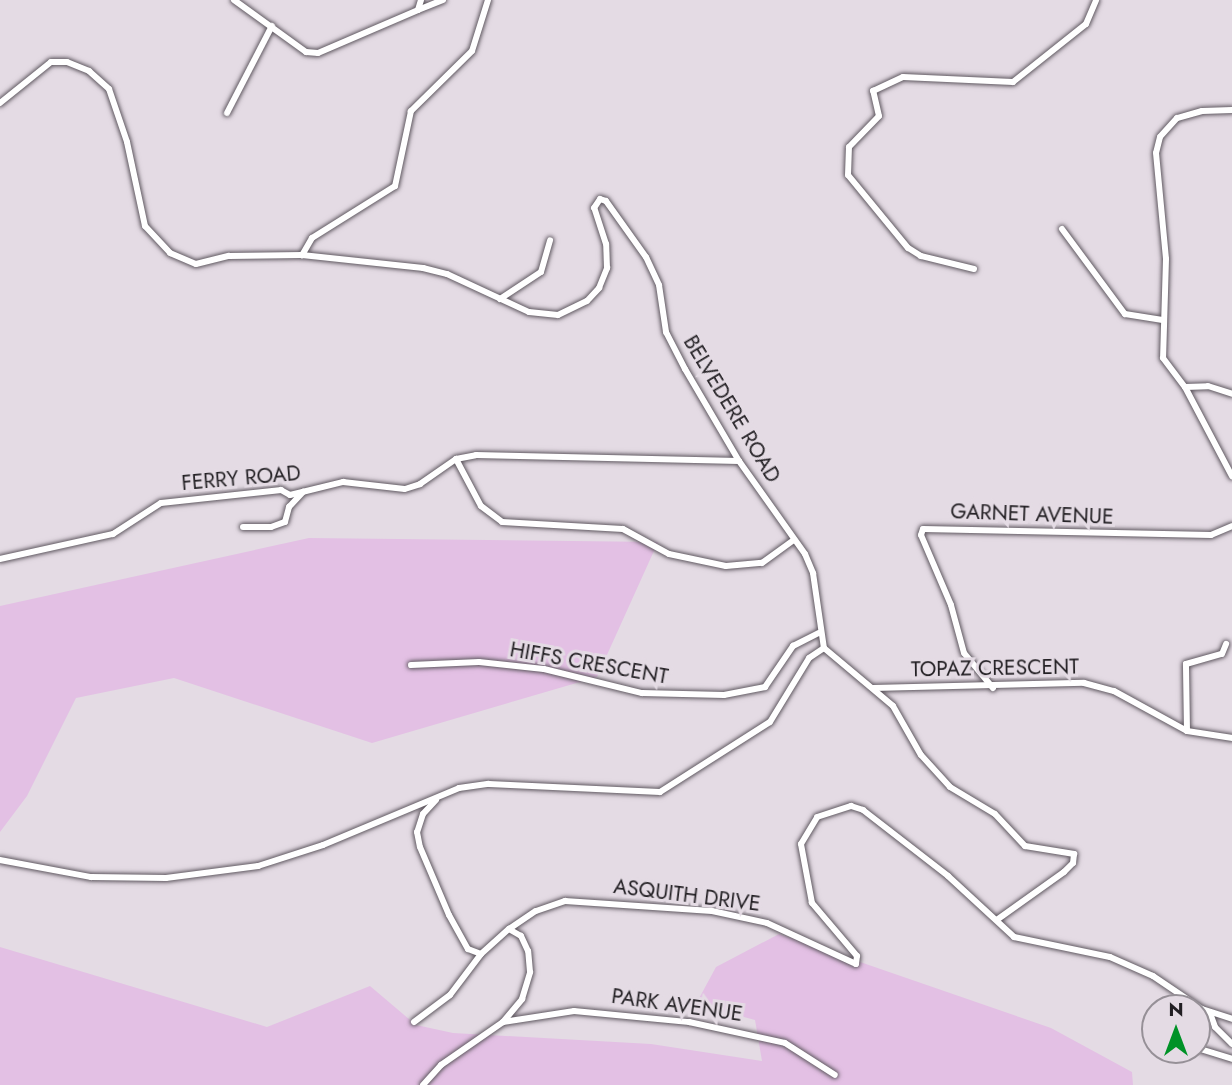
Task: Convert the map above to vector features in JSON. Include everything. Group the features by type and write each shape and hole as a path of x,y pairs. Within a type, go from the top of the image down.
{"street":[{"path":"234,0 306,52 318,53 443,0"},
{"path":"418,10 421,0"},
{"path":"302,255 312,237 395,186 411,111 472,51 488,0"},
{"path":"974,269 921,256 908,248 848,175 849,147 880,113 873,91 903,77 1013,82 1086,24 1096,0"},
{"path":"227,113 272,26"},
{"name":"BELVEDERE ROAD","path":"0,103 51,62 67,62 89,71 109,89 127,142 145,226 170,253 196,264 229,256 302,255 423,268 447,274 543,316 572,311 587,301 599,288 607,268 606,244 594,208 600,199 606,201 646,257 659,285 666,332 739,461 794,540 813,573 819,633 824,648"},
{"path":"1231,472 1185,387 1163,358 1166,259 1156,153 1160,137 1177,118 1202,111 1232,110"},
{"path":"1062,229 1125,314 1163,320"},
{"path":"500,299 541,272 550,240"},
{"path":"1185,387 1208,386 1232,394"},
{"name":"FERRY ROAD","path":"0,559 113,534 161,503 281,490 290,495 343,482 405,489 420,484 456,459 476,455 739,461"},
{"path":"456,459 481,506 502,522 623,530 669,554 726,566 762,563 794,540"},
{"path":"243,527 271,527 285,522 289,507 303,492"},
{"name":"GARNET AVENUE","path":"993,688 964,653 951,605 921,535 923,528 1211,535 1232,527"},
{"name":"HIFFS CRESCENT","path":"411,665 492,664 544,669 642,693 724,695 765,687 793,646 819,633"},
{"path":"1187,731 1186,664 1222,654 1226,644"},
{"path":"0,860 91,877 166,878 258,866 439,796 489,784 650,794 672,788 770,722 809,658 824,648 893,706 921,755 950,787 995,814 1025,846 1074,854 1073,863 1064,872 998,919 1014,937 1110,957 1153,976 1181,994"},
{"name":"TOPAZ CRESCENT","path":"873,688 993,688 1049,681 1084,683 1114,691 1187,731 1232,738"},
{"path":"439,796 423,814 417,832 420,848 449,915 468,948 481,954"},
{"name":"ASQUITH DRIVE","path":"414,1022 450,996 481,954 509,929 536,911 565,901 712,911 768,923 856,964 857,956 812,903 801,844 817,817 851,806 863,810 998,919"},
{"path":"423,1085 441,1065 503,1022 522,999 530,972 521,936 509,929"},
{"name":"PARK AVENUE","path":"503,1022 574,1010 701,1024 785,1043 835,1075"},
{"path":"1211,1013 1232,1019"},
{"path":"1211,1016 1215,1027 1232,1044"},
{"path":"1211,1052 1232,1059"}],"shaded area":[{"path":"309,538 658,542 597,677 372,743 174,678 76,698 27,796 0,832 0,606"},
{"path":"779,934 1051,1028 1132,1072 1133,1085 0,1085 0,947 267,1027 370,986 416,1025 453,1033 651,1044 762,1061 755,1020 696,1004 716,967"}]}
